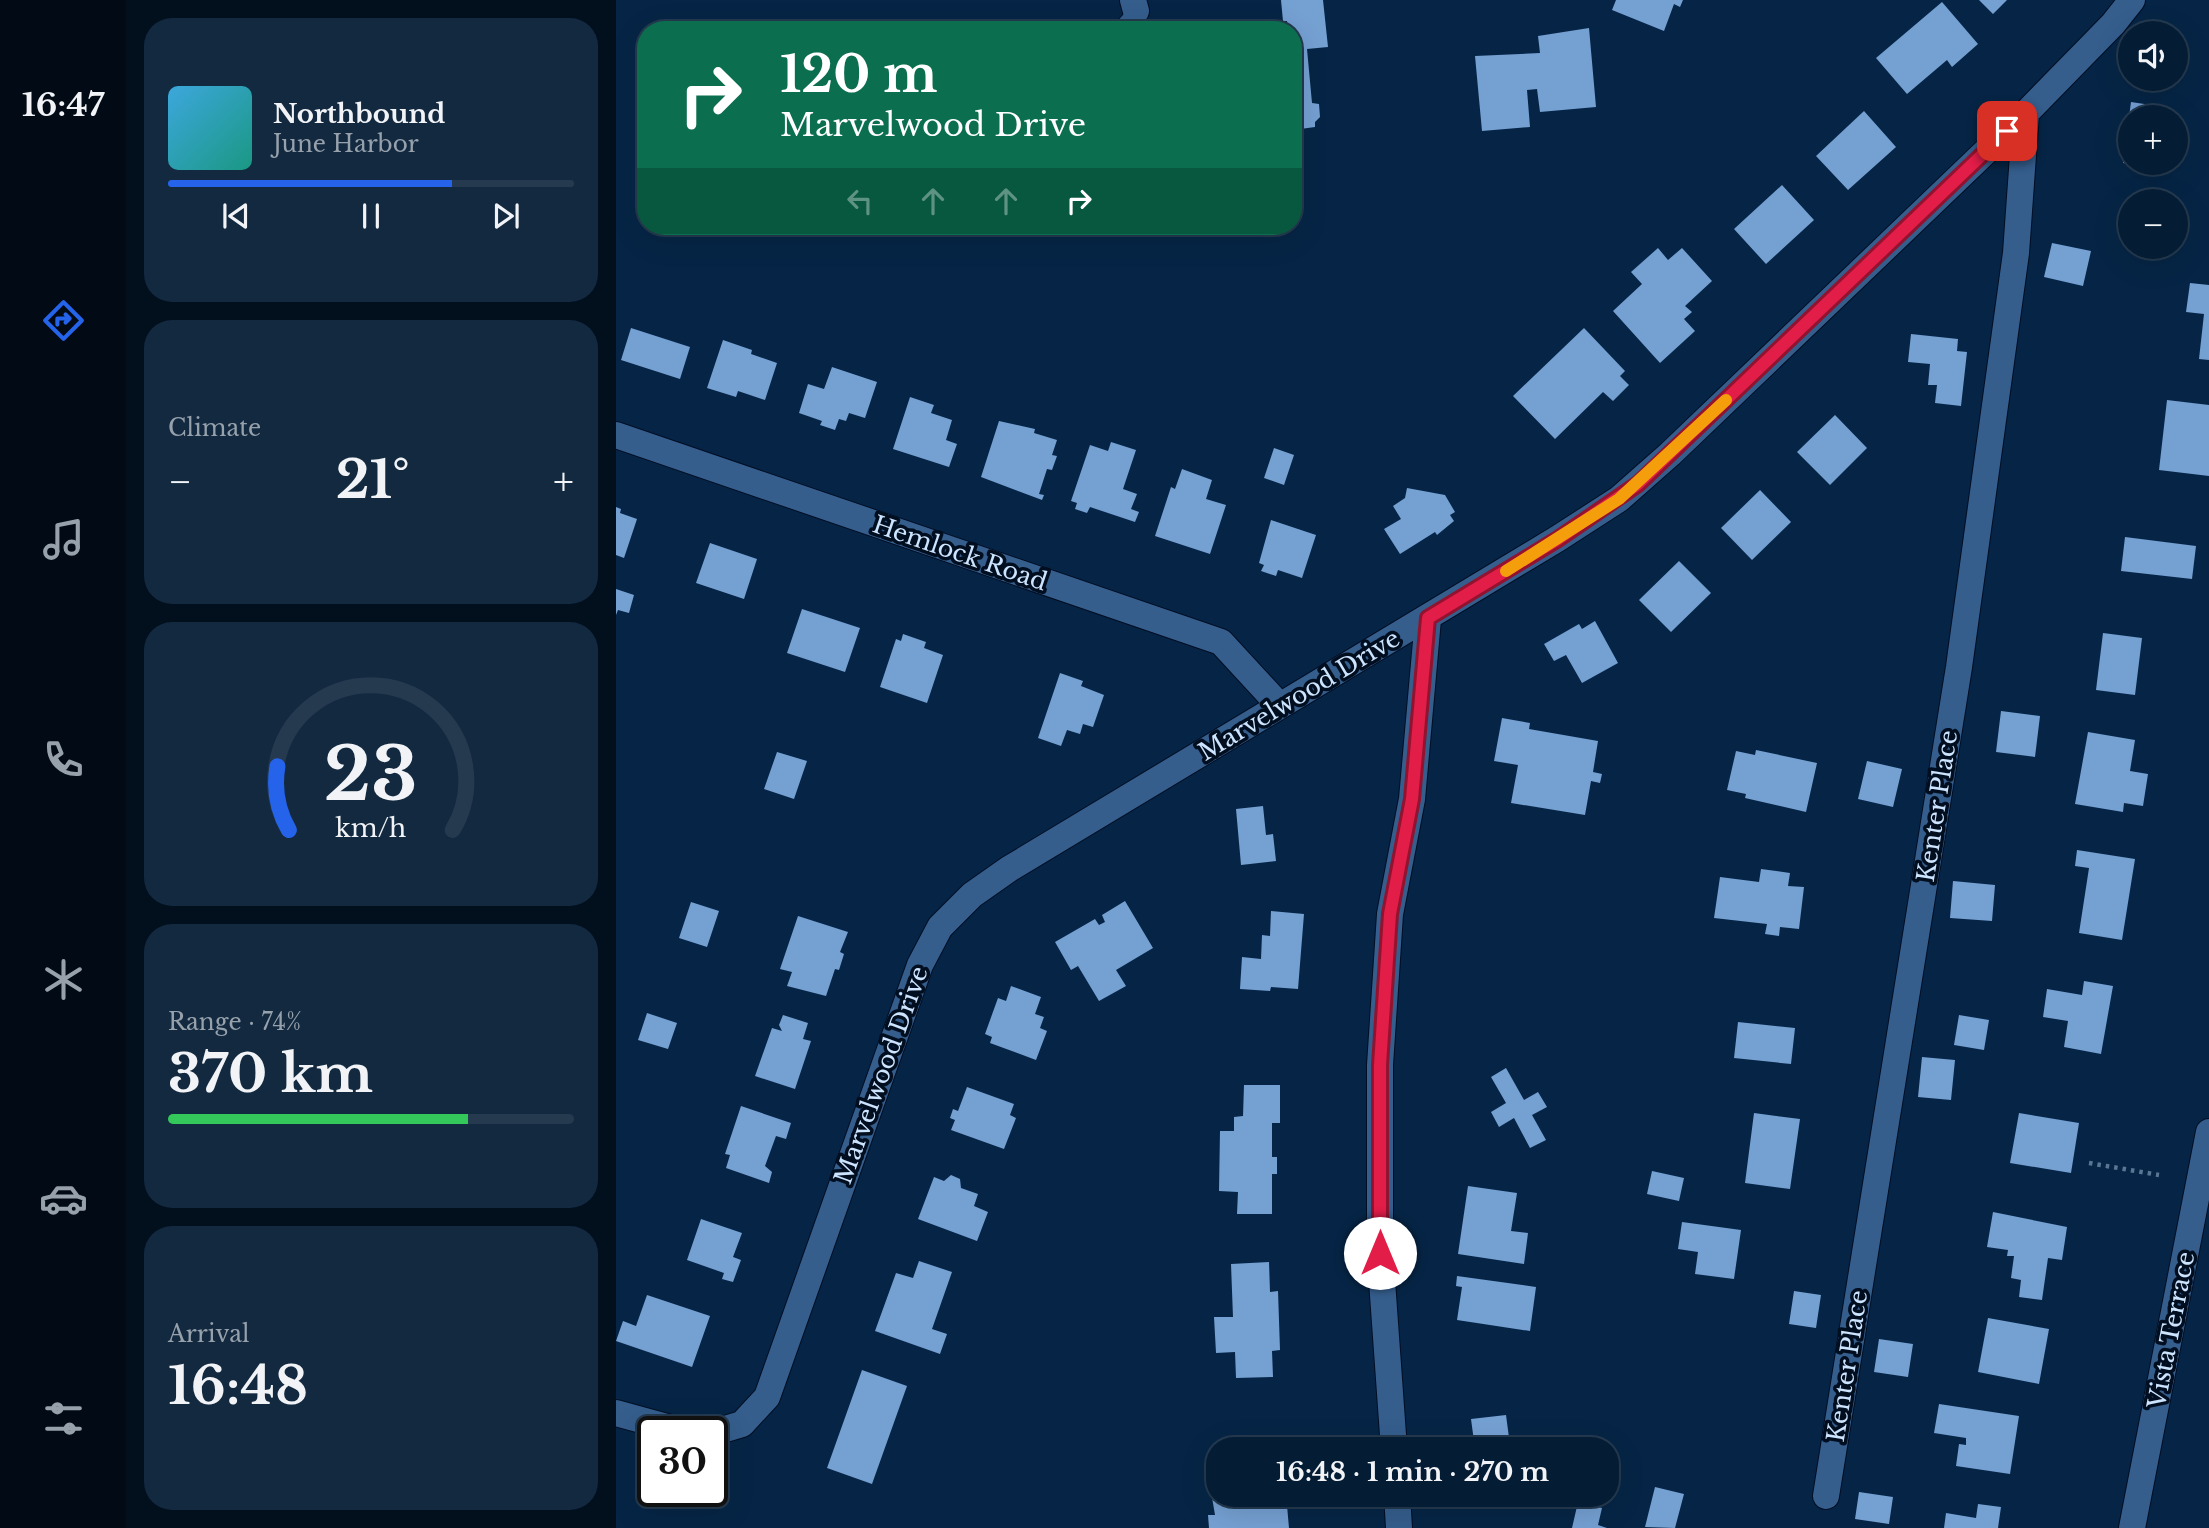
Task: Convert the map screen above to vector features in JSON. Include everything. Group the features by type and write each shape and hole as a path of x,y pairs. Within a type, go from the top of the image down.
{"street":[{"name":"Marvelwood Drive","path":"728,1428 742,1424 767,1397 866,1110 920,965 940,927 972,895 1009,869 1568,533 1638,484 2026,113 2113,24 2132,0"},
{"name":"Kenter Place","path":"1826,1496 1959,667 2016,253 2026,113"},
{"name":"Hemlock Road","path":"616,435 1221,642 1280,706"},
{"path":"1393,1437 1380,1253 1380,1065 1390,914 1412,799 1428,618"},
{"name":"Vista Terrace","path":"2132,1528 2209,1132"},
{"path":"616,1413 637,1419"},
{"path":"1397,1507 1399,1528"}],"path":[{"path":"2089,1163 2160,1175"}],"building":[{"path":"1281,0 1323,0 1328,47 1307,49 1312,103 1319,104 1320,117 1315,122 1315,127 1302,129 1302,21 1283,21"},
{"path":"1616,0 1683,0 1680,7 1674,4 1664,31 1612,10"},
{"path":"1979,0 2007,0 1993,14"},
{"path":"1942,2 1978,44 1952,67 1947,60 1907,94 1876,58"},
{"path":"1589,28 1596,107 1540,112 1537,89 1527,90 1530,127 1482,131 1475,56 1540,53 1538,36"},
{"path":"1864,111 1896,147 1848,190 1816,156"},
{"path":"1782,185 1814,220 1766,264 1734,229"},
{"path":"2052,243 2091,251 2083,286 2044,277"},
{"path":"1658,248 1668,260 1682,248 1712,281 1685,306 1692,312 1684,319 1695,331 1660,363 1613,311 1642,284 1631,272"},
{"path":"2190,283 2209,285 2209,360 2199,359 2204,314 2186,312"},
{"path":"631,328 690,347 680,379 621,360"},
{"path":"1584,328 1625,371 1620,376 1629,385 1613,401 1603,392 1555,439 1513,396"},
{"path":"1911,334 1958,339 1957,351 1967,352 1961,406 1935,403 1937,385 1928,385 1930,364 1908,362"},
{"path":"723,340 752,350 751,354 777,363 765,400 738,391 736,397 707,388"},
{"path":"832,367 877,382 865,418 849,413 846,421 839,419 835,430 820,425 822,421 799,413 808,384 824,389"},
{"path":"910,397 934,405 931,413 952,420 946,440 957,444 949,467 893,449"},
{"path":"2167,400 2209,405 2209,476 2159,470"},
{"path":"1835,415 1867,448 1830,485 1797,452"},
{"path":"999,421 1035,429 1034,433 1057,440 1052,455 1057,456 1052,470 1047,469 1039,494 1044,495 1042,500 981,477"},
{"path":"1111,442 1136,450 1123,489 1137,494 1131,509 1139,512 1135,522 1090,507 1087,513 1075,509 1077,503 1071,501 1090,445 1108,451"},
{"path":"1274,448 1294,455 1284,485 1264,478"},
{"path":"1182,469 1212,480 1206,499 1226,505 1210,554 1155,536 1171,487 1175,489"},
{"path":"1407,488 1445,495 1455,512 1450,515 1454,521 1437,535 1435,532 1400,554 1384,529 1401,519 1393,506 1405,498"},
{"path":"1760,490 1791,522 1752,560 1721,528"},
{"path":"616,507 621,509 620,513 637,519 624,558 616,555"},
{"path":"1271,520 1316,535 1302,578 1278,570 1276,576 1261,571 1264,565 1259,563"},
{"path":"2125,537 2196,546 2192,579 2121,571"},
{"path":"710,543 757,559 744,599 696,583"},
{"path":"1679,561 1711,593 1671,632 1639,600"},
{"path":"616,589 634,595 629,613 618,610 616,615"},
{"path":"802,609 860,628 845,672 787,653"},
{"path":"1595,621 1618,663 1582,683 1566,655 1554,661 1544,644 1579,624 1582,629"},
{"path":"2103,633 2142,638 2135,695 2096,690"},
{"path":"903,634 926,642 924,648 943,655 927,703 880,687 896,639 901,641"},
{"path":"1060,673 1083,681 1081,686 1104,695 1093,727 1083,724 1080,734 1067,730 1061,746 1038,738"},
{"path":"2001,711 2040,716 2035,757 1996,752"},
{"path":"1502,718 1530,723 1529,729 1598,741 1593,772 1602,774 1600,783 1591,781 1585,815 1511,803 1518,765 1494,761"},
{"path":"2088,732 2135,740 2130,771 2148,774 2143,806 2124,803 2123,812 2075,804"},
{"path":"1756,750 1817,763 1806,812 1745,798 1746,794 1727,790 1736,751 1755,755"},
{"path":"777,752 807,761 794,799 764,789"},
{"path":"1867,761 1902,769 1893,807 1858,799"},
{"path":"1263,806 1266,835 1273,834 1276,861 1241,865 1236,809"},
{"path":"2077,850 2135,859 2122,940 2079,933 2089,868 2075,866"},
{"path":"1761,869 1790,873 1788,886 1804,887 1799,929 1780,927 1779,936 1765,934 1767,924 1714,918 1720,877 1759,882"},
{"path":"1953,881 1995,885 1992,921 1950,918"},
{"path":"1125,901 1153,948 1116,970 1126,986 1099,1001 1078,966 1071,970 1055,942 1095,919 1099,925 1105,922 1102,915"},
{"path":"691,902 719,911 707,947 679,938"},
{"path":"1271,911 1304,914 1298,989 1240,989 1242,957 1261,959 1262,935 1270,936"},
{"path":"798,916 848,932 840,952 844,954 839,970 835,969 826,996 787,986 792,972 780,969"},
{"path":"2084,981 2113,986 2101,1054 2064,1047 2068,1021 2043,1017 2047,989 2082,995"},
{"path":"1011,986 1041,997 1035,1014 1044,1017 1040,1028 1047,1031 1036,1060 990,1043 992,1037 985,1034 998,998 1006,1001"},
{"path":"647,1013 677,1023 668,1049 638,1040"},
{"path":"783,1015 808,1023 803,1039 811,1041 795,1089 755,1076 772,1028 782,1031 779,1025"},
{"path":"1959,1015 1989,1020 1984,1050 1954,1045"},
{"path":"1738,1022 1795,1028 1791,1064 1734,1058"},
{"path":"1922,1057 1955,1060 1951,1100 1918,1097"},
{"path":"1506,1068 1524,1100 1538,1092 1547,1107 1532,1115 1546,1140 1530,1148 1514,1118 1499,1127 1491,1112 1506,1103 1491,1077"},
{"path":"1244,1085 1280,1085 1280,1123 1272,1123 1272,1157 1277,1157 1277,1174 1272,1174 1272,1214 1237,1214 1238,1192 1219,1191 1220,1131 1234,1131 1234,1117 1243,1116"},
{"path":"967,1087 1014,1104 1010,1115 1016,1118 1004,1149 951,1130 955,1120 950,1118 953,1109 958,1111"},
{"path":"741,1106 791,1123 786,1139 776,1136 765,1166 772,1172 769,1183 726,1168 730,1155 725,1154"},
{"path":"1754,1113 1800,1119 1790,1189 1745,1183"},
{"path":"2019,1113 2079,1123 2071,1173 2010,1163"},
{"path":"1652,1171 1684,1178 1679,1201 1647,1194"},
{"path":"951,1175 960,1179 961,1188 978,1194 974,1206 988,1212 977,1241 918,1219 934,1177 944,1181"},
{"path":"1468,1186 1517,1193 1511,1231 1528,1233 1524,1264 1458,1254"},
{"path":"1993,1212 2067,1227 2062,1260 2048,1258 2042,1300 2019,1297 2021,1280 2011,1278 2014,1256 2007,1256 2008,1250 1987,1247"},
{"path":"701,1219 742,1233 733,1257 741,1260 733,1282 722,1279 724,1273 687,1260"},
{"path":"1682,1222 1741,1230 1734,1279 1695,1274 1698,1252 1678,1249"},
{"path":"919,1261 952,1272 932,1329 947,1334 940,1354 875,1331 896,1273 913,1278"},
{"path":"1269,1262 1270,1292 1278,1291 1280,1350 1272,1351 1273,1377 1236,1378 1235,1352 1216,1353 1214,1317 1233,1317 1231,1264"},
{"path":"1457,1276 1536,1287 1530,1331 1457,1320 1462,1287 1456,1286"},
{"path":"1794,1291 1821,1295 1816,1328 1789,1324"},
{"path":"647,1295 710,1316 692,1367 616,1341 623,1321 636,1326"},
{"path":"1988,1318 2049,1329 2039,1384 1978,1372"},
{"path":"1879,1339 1913,1344 1908,1377 1874,1372"},
{"path":"862,1370 907,1386 872,1484 827,1468"},
{"path":"1939,1404 2019,1416 2010,1474 1956,1466 1959,1444 1966,1445 1966,1438 1934,1433"},
{"path":"1506,1415 1509,1437 1473,1437 1471,1419"},
{"path":"1655,1487 1684,1494 1675,1528 1645,1527"},
{"path":"1859,1492 1893,1497 1889,1524 1855,1519"},
{"path":"1978,1504 2001,1507 1998,1528 1944,1528 1946,1513 1976,1518"},
{"path":"1214,1507 1287,1507 1289,1528 1209,1528 1208,1515 1215,1515"},
{"path":"1577,1507 1602,1508 1598,1525 1607,1528 1572,1528"}],"slow traffic":[{"path":"1506,571 1619,499 1726,400"}],"route":[{"path":"1380,1253 1380,1065 1390,914 1412,799 1428,618 1558,539 1638,484 2007,131"}]}
